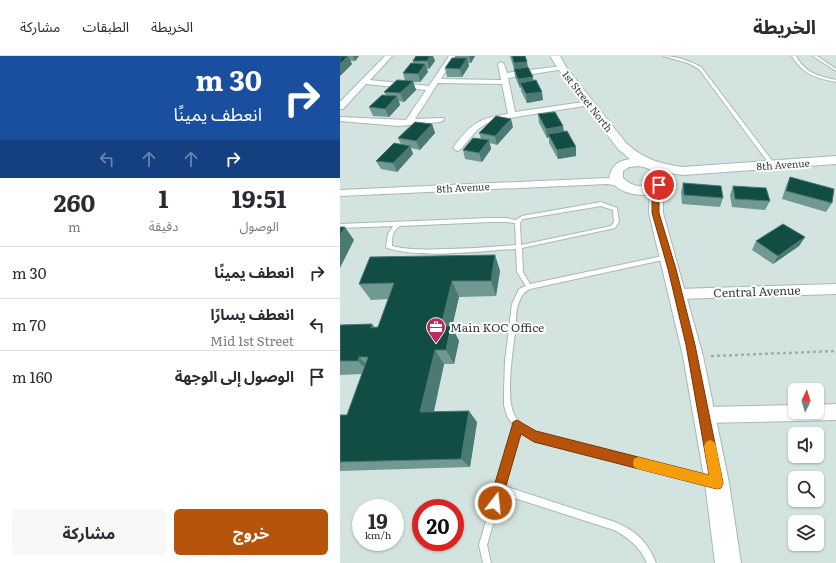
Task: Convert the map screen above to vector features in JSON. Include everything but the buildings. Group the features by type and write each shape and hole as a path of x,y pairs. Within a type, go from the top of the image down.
{"main road":[{"name":"1st Street North","path":"555,56 562,68 622,146 631,155 645,162 660,178"},
{"path":"622,146 616,179 648,203 656,213"},
{"name":"8th Avenue","path":"626,186 647,190 660,178 683,171 836,160"},
{"path":"619,168 632,162 645,162"},
{"path":"660,178 656,196 656,213 669,256 693,356 717,483 728,563"}],"street":[{"path":"340,107 389,56"},
{"path":"409,122 452,56"},
{"path":"501,64 512,115"},
{"path":"436,81 505,79 562,68"},
{"path":"365,82 432,88"},
{"path":"457,148 475,127 483,121 495,117 590,103"},
{"path":"340,119 374,122 440,120"},
{"name":"8th Avenue","path":"586,182 619,168"},
{"name":"8th Avenue","path":"340,193 586,182 626,186"},
{"name":"Central Avenue","path":"678,294 836,289"},
{"path":"704,415 836,412"}],"lane":[{"path":"665,56 689,62 700,68 772,164"},
{"path":"794,56 798,64 807,72 836,81"},
{"path":"815,56 836,70"},
{"path":"340,226 490,220 517,222 522,218 601,204 615,209 617,214 617,222 613,227 519,247 413,252 394,250 388,247 389,235 393,228 399,224"},
{"path":"517,222 520,272 529,287"},
{"path":"669,256 529,287 522,292 515,304 506,398 510,413 517,426 534,436 717,483"},
{"path":"487,563 483,545 517,426"},
{"path":"499,489 615,526 632,534 648,551 652,563"}],"path":[{"path":"693,356 836,351"}],"slow traffic":[{"path":"638,463 717,483 710,446"}],"place":[{"name":"Main KOC Office","path":"436,344"}],"route":[{"path":"495,503 517,426 534,436 717,483 690,345 669,256 656,213 656,196 659,185"}]}
